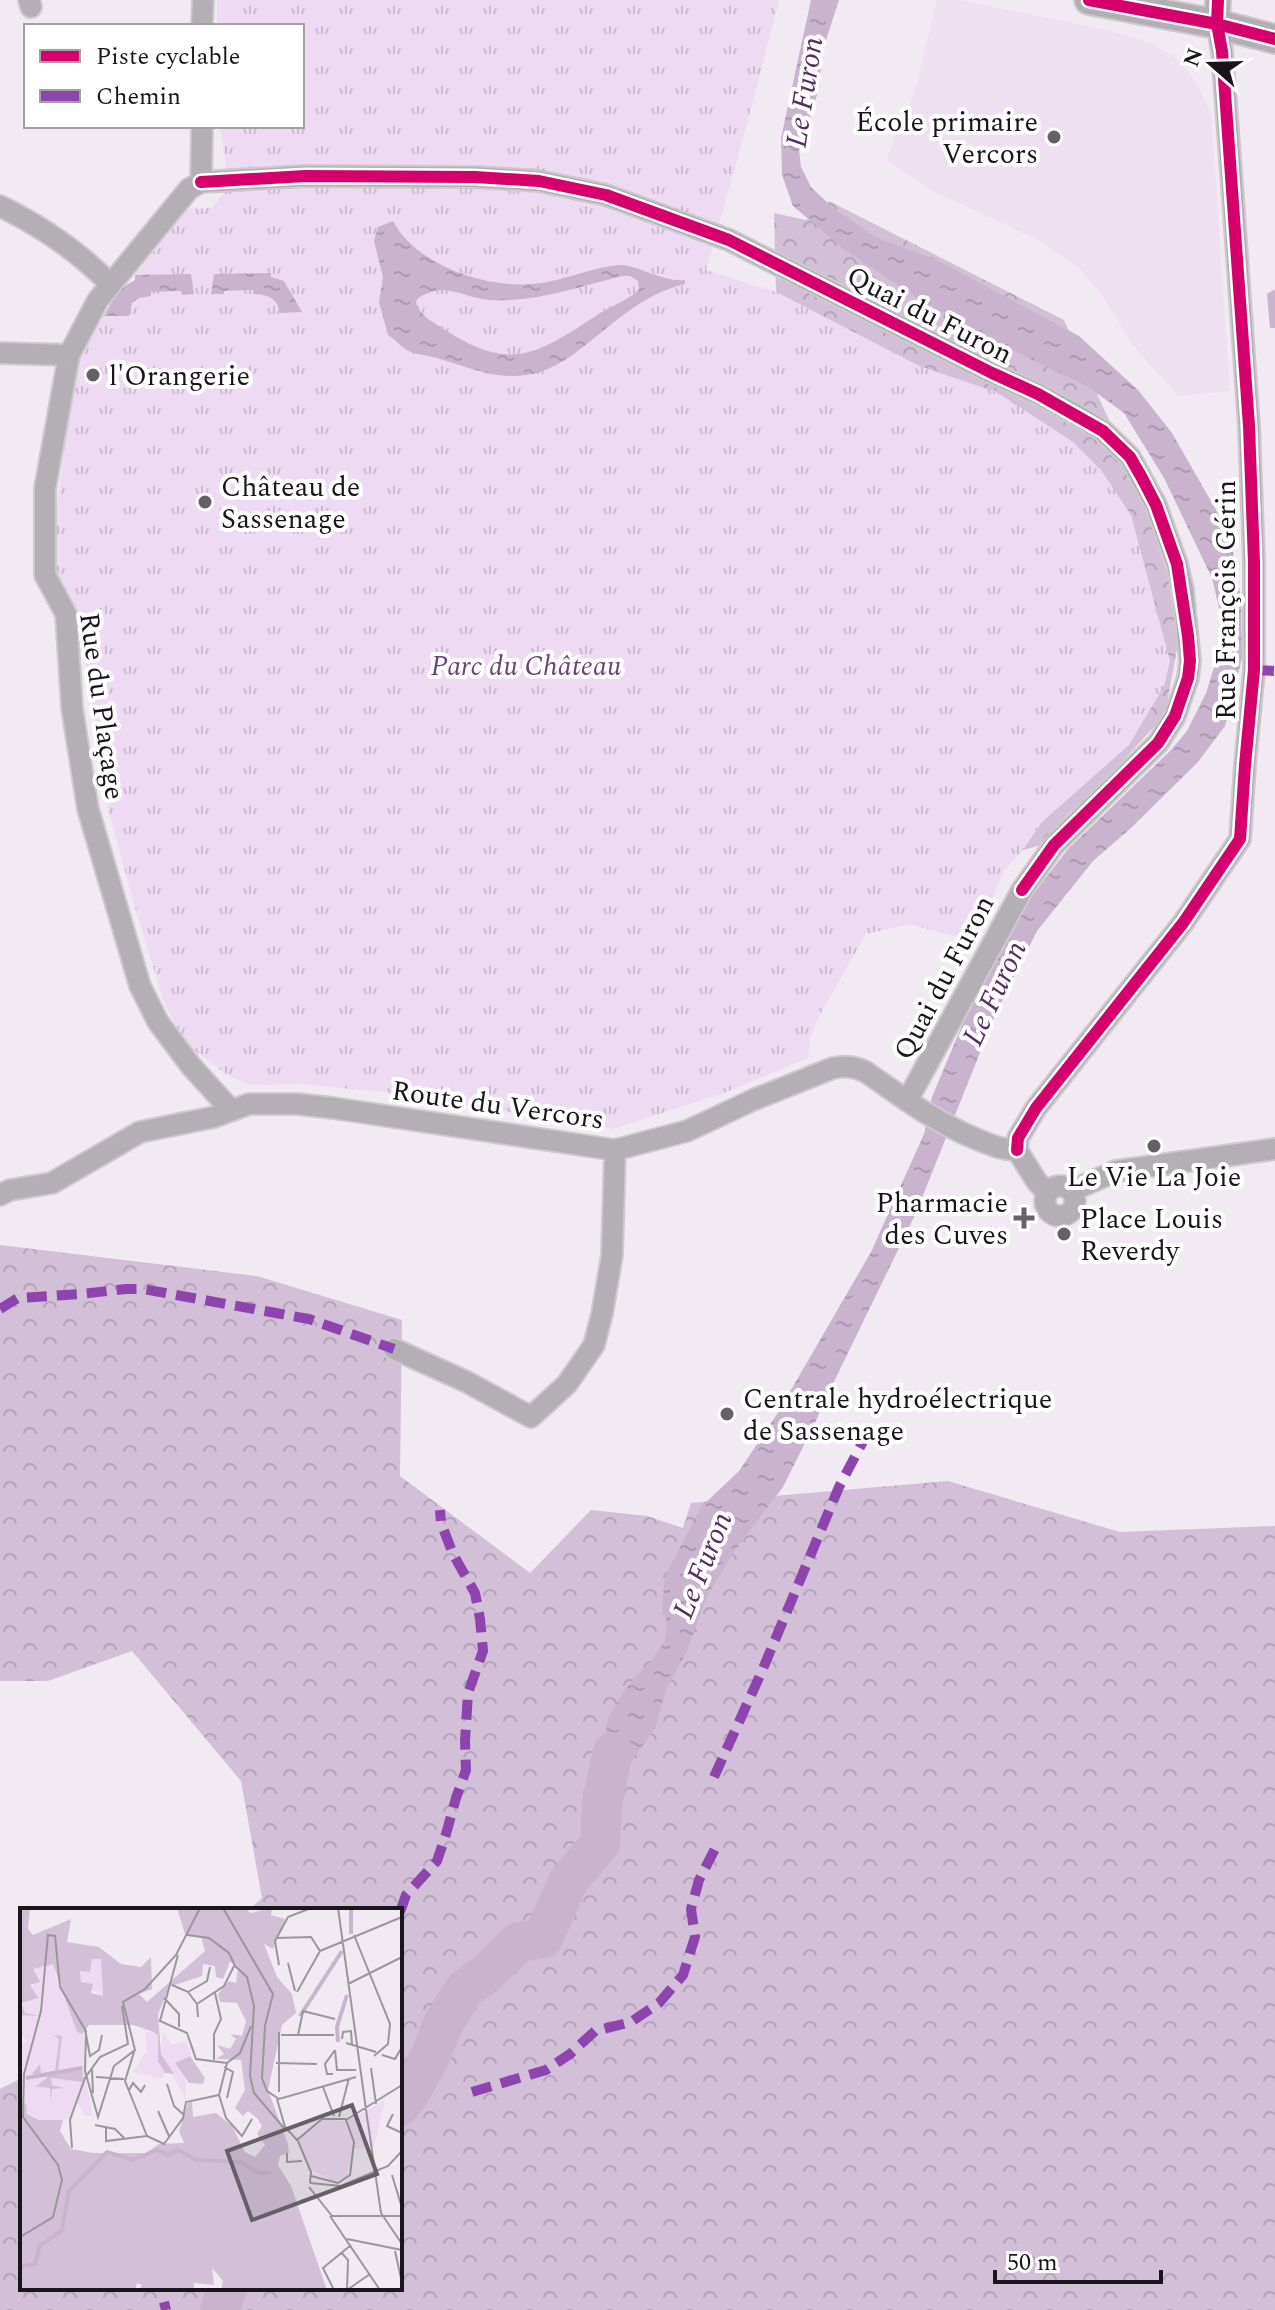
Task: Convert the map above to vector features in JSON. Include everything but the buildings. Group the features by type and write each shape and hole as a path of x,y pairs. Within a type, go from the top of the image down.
{"main road":[{"path":"1089,0 1218,12 1275,39"}],"street":[{"path":"202,24 203,0"},
{"name":"Rue François Gérin","path":"1017,1150 1018,1138 1036,1108 1183,923 1240,839 1254,670 1254,562 1249,426 1218,12"},
{"path":"201,182 202,128"},
{"name":"Quai du Furon","path":"201,182 305,176 475,177 539,181 606,195 697,227 756,252 1049,400 1103,431 1130,457 1156,505 1183,590 1190,661 1183,697 1158,743 1054,845 1022,890 907,1101"},
{"name":"Rue du Plaçage","path":"201,182 189,189 110,284 86,320 69,355 45,488 45,575 66,614 72,708 88,809 140,986 158,1022 191,1066 230,1109"},
{"path":"0,206 57,239 88,261 110,284"},
{"path":"0,353 69,355"},
{"name":"Route du Vercors","path":"0,1195 10,1190 52,1183 140,1132 214,1117 249,1104 309,1105 615,1150 687,1131 790,1085 846,1066 866,1072 926,1115 956,1131 1003,1150 1017,1150"},
{"path":"1017,1150 1047,1192 1044,1200 1047,1209 1058,1216 1073,1208 1075,1199 1071,1191 1116,1171 1275,1149"},
{"path":"394,1349 467,1382 531,1417 542,1408 567,1384 594,1345 612,1255 615,1150"}],"shaded area":[{"name":"École primaire Vercors","path":"937,0 961,0 1112,31 1153,44 1179,60 1198,85 1211,114 1230,391 1178,396 1132,344 1100,292 1080,269 1038,240 933,191 886,160 916,87"}],"green space":[{"name":"Parc du Château","path":"217,0 779,0 706,270 776,292 919,366 998,393 1073,442 1101,470 1131,515 1170,661 1164,686 1129,745 1042,822 1003,872 975,942 910,924 866,934 817,1020 810,1038 808,1058 724,1093 613,1129 384,1092 300,1084 250,1085 229,1076 187,1045 165,1005 108,809 81,634 56,566 55,521 78,362 118,290 135,280 135,275 188,209 212,208 229,187 220,128 304,128 304,24 217,24"},
{"path":"829,201 1064,320 1138,485 1169,579 1178,643 1165,715 1041,845 1023,850 1001,803 998,393 919,366 776,292 774,213 806,220"},
{"path":"0,1245 257,1276 402,1320 400,1476 530,1573 591,1510 647,1516 683,1528 691,1503 948,1481 1120,1532 1275,1526 1275,2310 0,2310 0,2089 20,2079 20,2290 402,2290 402,1908 251,1908 262,1898 241,1781 132,1651 48,1681 0,1681"}],"water":[{"path":"811,0 839,0 822,52 819,89 799,150 801,167 811,187 832,207 875,237 937,260 1079,336 1138,390 1172,433 1223,522 1233,552 1241,598 1242,658 1225,726 1198,762 1093,861 1037,931 995,1015 916,1213 814,1425 783,1487 735,1550 707,1596 687,1651 667,1687 655,1728 602,1803 600,1759 609,1716 627,1686 665,1641 667,1622 662,1607 665,1576 701,1507 739,1471 777,1414 871,1252 924,1134 932,1097 973,999 1011,923 1068,849 1187,731 1206,693 1221,645 1219,608 1212,578 1164,478 1124,413 1087,386 920,300 845,250 793,206 782,175 781,138"},
{"path":"393,221 404,237 435,261 494,282 544,283 623,265 669,279 685,280 685,284 638,304 553,367 521,376 505,376 410,352 388,335 379,302 383,277 374,241 378,227","holes":["630,276 638,281 639,289 631,296 558,339 525,353 490,352 470,344 428,319 416,302 428,293 445,290 489,300 523,299"]},
{"path":"271,273 271,277 284,281 302,312 280,313 274,300 254,294 253,290 211,294 214,274"},
{"path":"191,274 194,294 151,292 151,296 132,303 129,316 104,316 118,290 135,280 135,275"},
{"path":"1275,289 1275,328 1270,328 1267,294"}],"waterway":[{"name":"Le Furon","path":"402,2104 464,1990 519,1942 543,1938 569,1880 600,1844 602,1803 613,1752"},
{"name":"Le Furon","path":"220,2310 226,2290"}],"marked path":[{"path":"1254,670 1275,671"},
{"path":"0,1309 18,1298 143,1289 309,1319 394,1349"},
{"path":"714,1777 839,1487 870,1428"},
{"path":"401,1908 406,1895 437,1861 446,1834 466,1770 468,1693 483,1651 475,1593 453,1554 441,1523 440,1510"},
{"path":"472,2092 546,2070 570,2054 595,2031 631,2022 659,2003 683,1975 695,1937 691,1909 699,1880 717,1845"},
{"path":"164,2302 166,2310"}],"cycle path":[{"path":"1089,0 1217,24 1275,39"},
{"path":"1017,1150 1018,1138 1036,1108 1183,923 1240,839 1254,670 1254,562 1249,426 1222,51 1217,24 1218,0"},
{"path":"201,182 305,176 475,177 539,181 606,195 729,240 1038,394 1103,431 1130,457 1142,478 1156,505 1177,564 1188,636 1188,678 1175,716 1158,743 1054,845 1022,890"}],"place":[{"name":"École primaire Vercors","path":"1054,137"},
{"name":"l'Orangerie","path":"93,375"},
{"name":"Château de Sassenage","path":"205,502"},
{"name":"Le Vie La Joie","path":"1154,1146"},
{"name":"Pharmacie des Cuves","path":"1024,1218"},
{"name":"Place Louis Reverdy","path":"1064,1234"},
{"name":"Centrale hydroélectrique de Sassenage","path":"727,1414"}]}
